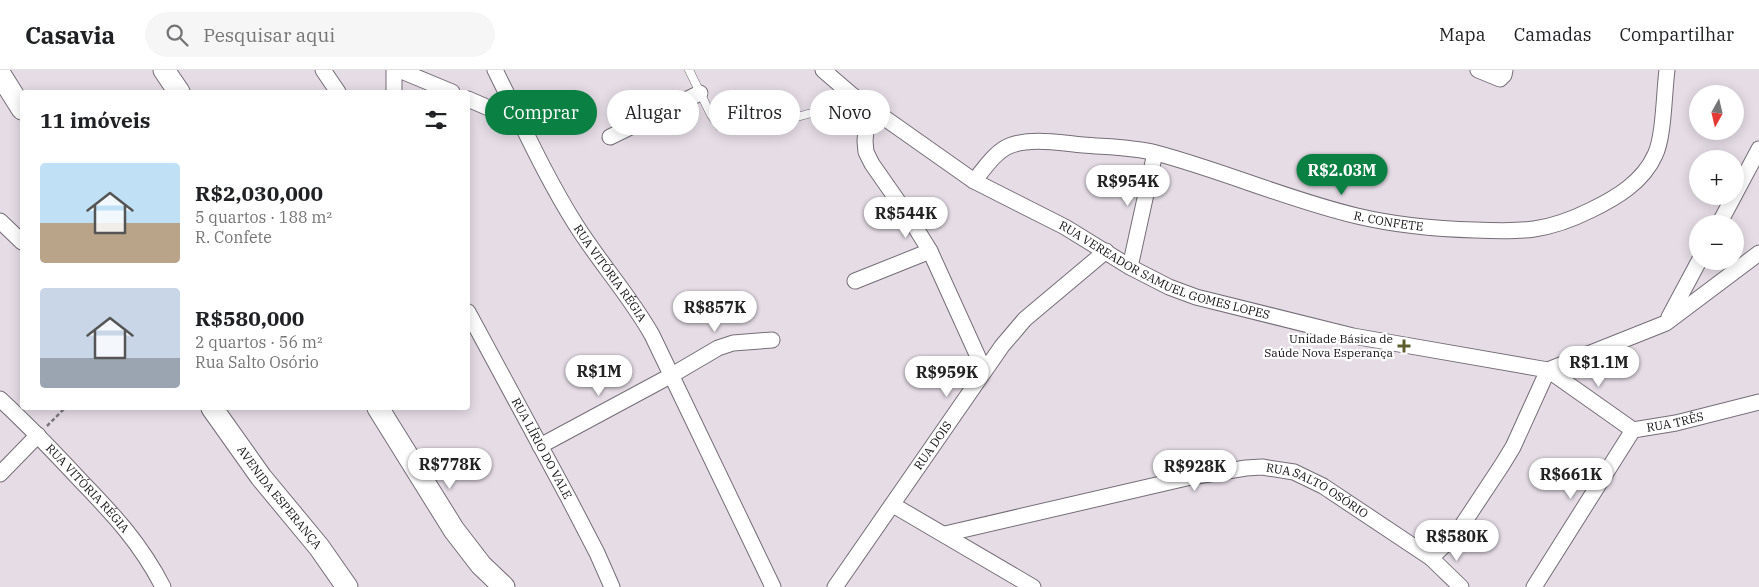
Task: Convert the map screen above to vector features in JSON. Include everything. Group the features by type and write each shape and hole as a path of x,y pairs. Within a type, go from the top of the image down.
{"street":[{"path":"164,70 178,90"},
{"path":"323,70 337,90"},
{"path":"394,70 394,90"},
{"path":"399,70 447,90"},
{"name":"RUA VITÓRIA RÉGIA","path":"495,70 505,90"},
{"name":"RUA VEREADOR SAMUEL GOMES LOPES","path":"823,70 846,90"},
{"path":"1478,70 1499,73"},
{"name":"R. CONFETE","path":"974,181 996,155 1009,146 1046,142 1106,147 1155,153 1294,198 1372,220 1440,228 1530,231 1561,223 1597,207 1621,193 1644,174 1655,156 1659,142 1666,70"},
{"path":"0,74 20,106"},
{"path":"610,137 700,93"},
{"path":"470,100 485,106"},
{"name":"RUA VEREADOR SAMUEL GOMES LOPES","path":"890,122 974,181 1032,210 1106,251 1130,267 1169,287 1196,297 1352,336 1548,370"},
{"name":"RUA VITÓRIA RÉGIA","path":"528,135 575,223 604,267 642,317 672,375 773,587"},
{"path":"865,135 866,152 872,164 930,251 984,370"},
{"path":"1744,177 1759,149"},
{"path":"1130,267 1155,153"},
{"path":"0,221 20,240"},
{"path":"855,281 930,251"},
{"name":"RUA DOIS","path":"835,587 1002,346 1026,320 1106,251"},
{"path":"1431,558 1457,533 1505,459 1548,370 1666,322 1759,253"},
{"path":"1666,322 1694,270"},
{"name":"RUA LÍRIO DO VALE","path":"470,316 597,553 612,587"},
{"path":"540,446 726,345 743,341 772,340"},
{"name":"RUA TRÊS","path":"1548,370 1634,430 1676,423 1759,402"},
{"name":"RUA VITÓRIA RÉGIA","path":"0,399 38,435 133,537 153,568 162,587"},
{"name":"AVENIDA ESPERANÇA","path":"213,410 261,477 319,547 347,587"},
{"path":"379,410 454,530 481,565 504,587"},
{"path":"1534,587 1634,430"},
{"path":"0,474 38,435"},
{"name":"RUA SALTO OSÓRIO","path":"945,534 1191,477 1262,467 1294,472 1323,486 1431,558 1461,587"},
{"path":"893,505 1033,587"}],"lane":[{"path":"690,70 716,124 722,127 777,121 810,113"}],"path":[{"path":"38,435 62,410"}],"place":[{"name":"Unidade Básica de Saúde Nova Esperança","path":"1404,346"}]}
